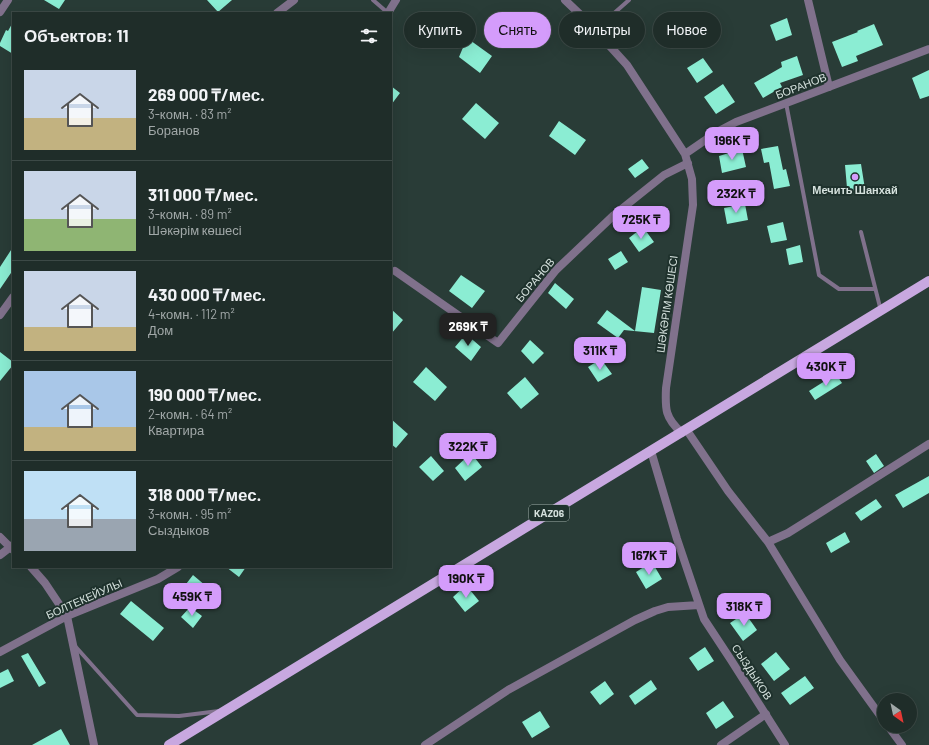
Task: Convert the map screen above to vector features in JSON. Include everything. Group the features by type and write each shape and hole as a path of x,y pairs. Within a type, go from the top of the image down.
{"main road":[{"name":"KАZ06","path":"169,745 929,281"}],"street":[{"path":"0,12 8,0"},
{"path":"278,12 294,0"},
{"path":"389,12 396,0"},
{"name":"ШӘКӘРІМ КӨШЕСІ","path":"565,0 578,12"},
{"path":"808,0 829,87"},
{"name":"ШӘКӘРІМ КӨШЕСІ","path":"612,48 627,65 685,154 692,180 693,205 666,388 665,405 668,417 674,425 684,431 768,542 840,660 877,710"},
{"name":"БОРАНОВ","path":"685,154 717,132 730,126 929,49"},
{"name":"БОРАНОВ","path":"392,272 498,343 556,270 614,215 664,175 688,163"},
{"path":"0,315 12,298"},
{"path":"768,542 788,533 929,444"},
{"name":"СЫЗДЫКОВ","path":"651,451 677,539 704,620 785,745"},
{"path":"0,537 12,548 0,554"},
{"path":"32,568 45,583 67,616 94,745"},
{"name":"БОЛТЕКЕЙУЛЫ","path":"0,652 67,616 158,579 176,568"},
{"path":"425,745 508,690 635,620 668,607 699,605"},
{"path":"721,745 766,714"},
{"path":"893,733 902,745"}],"lane":[{"path":"373,0 387,12"},
{"path":"615,12 629,0"},
{"path":"786,104 819,275 839,290 876,289"},
{"path":"861,232 881,311"},
{"path":"74,644 137,715 178,716 226,710"}],"building":[{"path":"44,0 65,0 59,9"},
{"path":"207,0 232,0 218,12"},
{"path":"787,18 792,35 776,41 770,25"},
{"path":"12,24 12,53 0,46 6,30 8,31"},
{"path":"874,24 883,45 856,56 858,61 842,67 832,42"},
{"path":"476,44 492,56 480,73 459,57 463,48 476,48"},
{"path":"797,56 803,75 780,83 782,87 763,98 754,83 782,67 781,62"},
{"path":"703,58 713,72 697,83 687,68"},
{"path":"929,70 929,96 920,99 912,78"},
{"path":"723,84 735,102 716,114 704,97"},
{"path":"392,87 400,93 392,104"},
{"path":"476,103 499,123 485,139 462,119"},
{"path":"559,121 586,140 575,155 549,136"},
{"path":"778,146 783,170 786,169 790,186 774,189 769,162 764,163 761,149"},
{"path":"742,149 746,167 722,173 719,156"},
{"path":"642,159 649,168 635,178 628,169"},
{"name":"Мечить Шанхай","path":"861,164 865,189 861,189 861,193 852,194 851,189 847,188 845,165"},
{"path":"745,204 748,220 727,224 724,208"},
{"path":"783,222 787,240 771,243 767,226"},
{"path":"643,227 654,242 639,252 629,238"},
{"path":"800,245 803,262 789,265 786,249"},
{"path":"12,249 12,271 0,289 0,267"},
{"path":"621,251 628,262 615,270 608,259"},
{"path":"461,275 485,291 472,308 449,291"},
{"path":"555,283 574,299 566,309 548,293"},
{"path":"642,287 661,290 654,333 624,330 618,338 597,323 607,310 635,331"},
{"path":"392,310 403,320 392,333"},
{"path":"466,334 481,347 471,361 455,347"},
{"path":"530,340 544,353 533,364 521,351"},
{"path":"0,352 12,361 12,366 0,381"},
{"path":"601,359 612,374 598,382 588,367"},
{"path":"426,367 447,387 435,401 413,382"},
{"path":"836,374 842,383 815,400 809,391"},
{"path":"525,377 539,394 521,409 507,393"},
{"path":"392,420 408,434 396,448 392,445"},
{"path":"471,453 482,467 465,481 455,468"},
{"path":"876,454 884,466 874,473 866,461"},
{"path":"431,456 444,471 433,481 419,467"},
{"path":"929,476 929,493 903,508 895,495"},
{"path":"876,499 882,507 861,521 855,513"},
{"path":"845,532 850,542 831,553 826,543"},
{"path":"652,562 662,579 646,589 636,572"},
{"path":"227,568 245,568 239,577"},
{"path":"193,575 206,586 195,598 183,588"},
{"path":"466,585 479,601 465,612 453,597"},
{"path":"131,601 164,628 153,641 120,614"},
{"path":"190,607 202,616 193,628 181,617"},
{"path":"745,613 757,630 743,641 730,623"},
{"path":"705,647 714,661 698,671 689,658"},
{"path":"776,652 790,669 774,681 761,664"},
{"path":"28,653 46,683 39,687 21,656"},
{"path":"8,669 14,681 0,688 0,673"},
{"path":"805,676 814,688 790,705 781,693"},
{"path":"651,680 657,689 635,705 629,696"},
{"path":"605,681 614,694 600,705 590,692"},
{"path":"723,701 734,717 716,729 706,713"},
{"path":"540,711 550,727 532,738 522,722"},
{"path":"61,729 70,745 32,745"}],"place":[{"name":"Мечить Шанхай","path":"855,177"}]}
